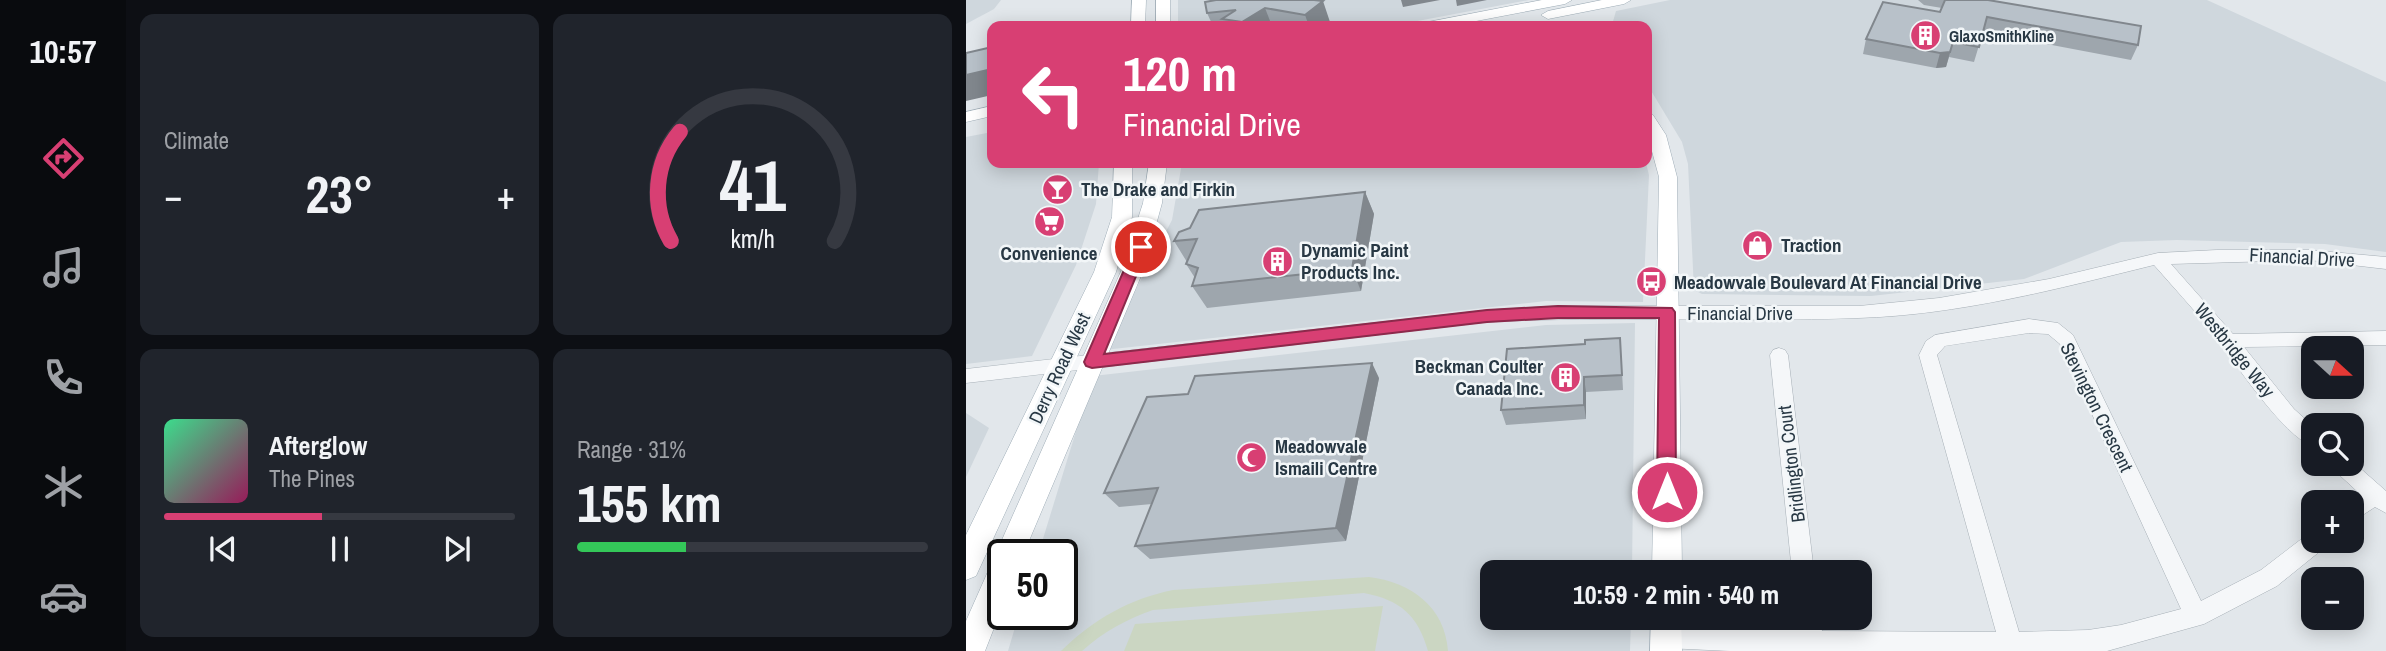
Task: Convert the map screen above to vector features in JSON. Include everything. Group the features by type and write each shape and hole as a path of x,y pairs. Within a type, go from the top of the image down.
{"main road":[{"path":"1138,21 1139,0"},
{"path":"1163,0 1163,21"},
{"path":"1503,21 1522,14 1538,0"},
{"path":"1468,21 1570,10 1592,12 1602,4 1624,0"},
{"path":"1522,14 1554,20 1570,10"},
{"path":"966,117 987,112"},
{"path":"966,127 987,123"},
{"path":"1652,127 1657,135 1668,177 1667,560"},
{"name":"Derry Road West","path":"966,566 1116,241 1122,217 1123,168"},
{"name":"Derry Road West","path":"1015,539 1133,269 1148,225 1156,191 1158,168"},
{"path":"969,651 987,607"}],"street":[{"name":"Financial Drive","path":"966,376 1487,316 1558,312 1830,313 1939,304 2049,285 2158,259 2281,254 2386,263"},
{"name":"Westbridge Way","path":"2158,259 2287,415 2301,427"},
{"name":"Stevington Crescent","path":"2011,644 1928,355 1932,346 1941,340 2029,326 2052,328 2067,340 2196,616"},
{"path":"2228,341 2386,338"},
{"name":"Bridlington Court","path":"1779,355 1802,560"},
{"path":"2354,476 2380,499 2364,506"},
{"path":"1666,635 1812,647 2088,642 2121,638 2196,616 2269,578 2301,553"}],"shaded area":[{"path":"966,0 1001,0 994,9 966,24"},
{"path":"1178,0 1529,0 1418,21 1178,21"},
{"path":"1670,0 2207,0 2386,82 2386,252 2325,244 2177,240 2121,242 2024,279 1871,296 1702,294 1694,290 1688,164 1682,142 1652,92 1652,21 1613,21 1616,11"},
{"path":"987,133 987,168 1099,168 1096,204 1076,265 1032,356 966,364 966,137"},
{"path":"1181,168 1647,168 1649,175 1643,302 1546,301 1104,350 1172,220"},
{"path":"1635,323 1632,560 1480,560 1480,630 1631,630 1630,651 1008,651 1014,630 1078,630 1078,539 1043,539 1093,376 1546,325"},
{"path":"966,413 989,428 966,477"}],"green space":[{"path":"1369,577 1399,584 1423,599 1440,622 1448,651 1428,651 1419,628 1406,611 1388,600 1364,593 1153,610 1116,627 1082,651 1061,651 1086,629 1113,612 1142,599 1173,590"},
{"path":"1383,606 1375,651 1124,651 1135,624"}],"building":[{"path":"1945,0 1988,0 2141,26 2138,45 1987,17 1979,47 1953,42 1950,52 1940,53 1866,39 1883,2 1940,12"},
{"path":"1323,1 1305,15 1265,8 1244,21 1222,19 1236,10 1207,13 1205,2"},
{"path":"987,48 987,70 966,75 966,53"},
{"name":"Dynamic Paint Products Inc.","path":"1365,192 1352,269 1192,286 1198,268 1186,264 1197,239 1174,241 1179,232 1190,228 1199,210"},
{"name":"Beckman Coulter Canada Inc.","path":"1620,338 1622,375 1584,377 1584,405 1501,410 1507,349 1585,344 1585,340"},
{"name":"Meadowvale Ismaili Centre","path":"1372,363 1336,528 1135,546 1158,488 1104,493 1147,397 1188,394 1195,376"}],"place":[{"name":"GlaxoSmithKline","path":"1926,36"},
{"name":"The Drake and Firkin","path":"1058,189"},
{"name":"Convenience","path":"1049,222"},
{"name":"Traction","path":"1758,245"},
{"name":"Dynamic Paint Products Inc.","path":"1278,261"},
{"name":"Meadowvale Boulevard At Financial Drive","path":"1651,282"},
{"name":"Beckman Coulter Canada Inc.","path":"1566,377"},
{"name":"Meadowvale Ismaili Centre","path":"1252,457"}],"route":[{"path":"1141,247 1092,362 1487,316 1558,312 1667,312 1667,492"}]}
